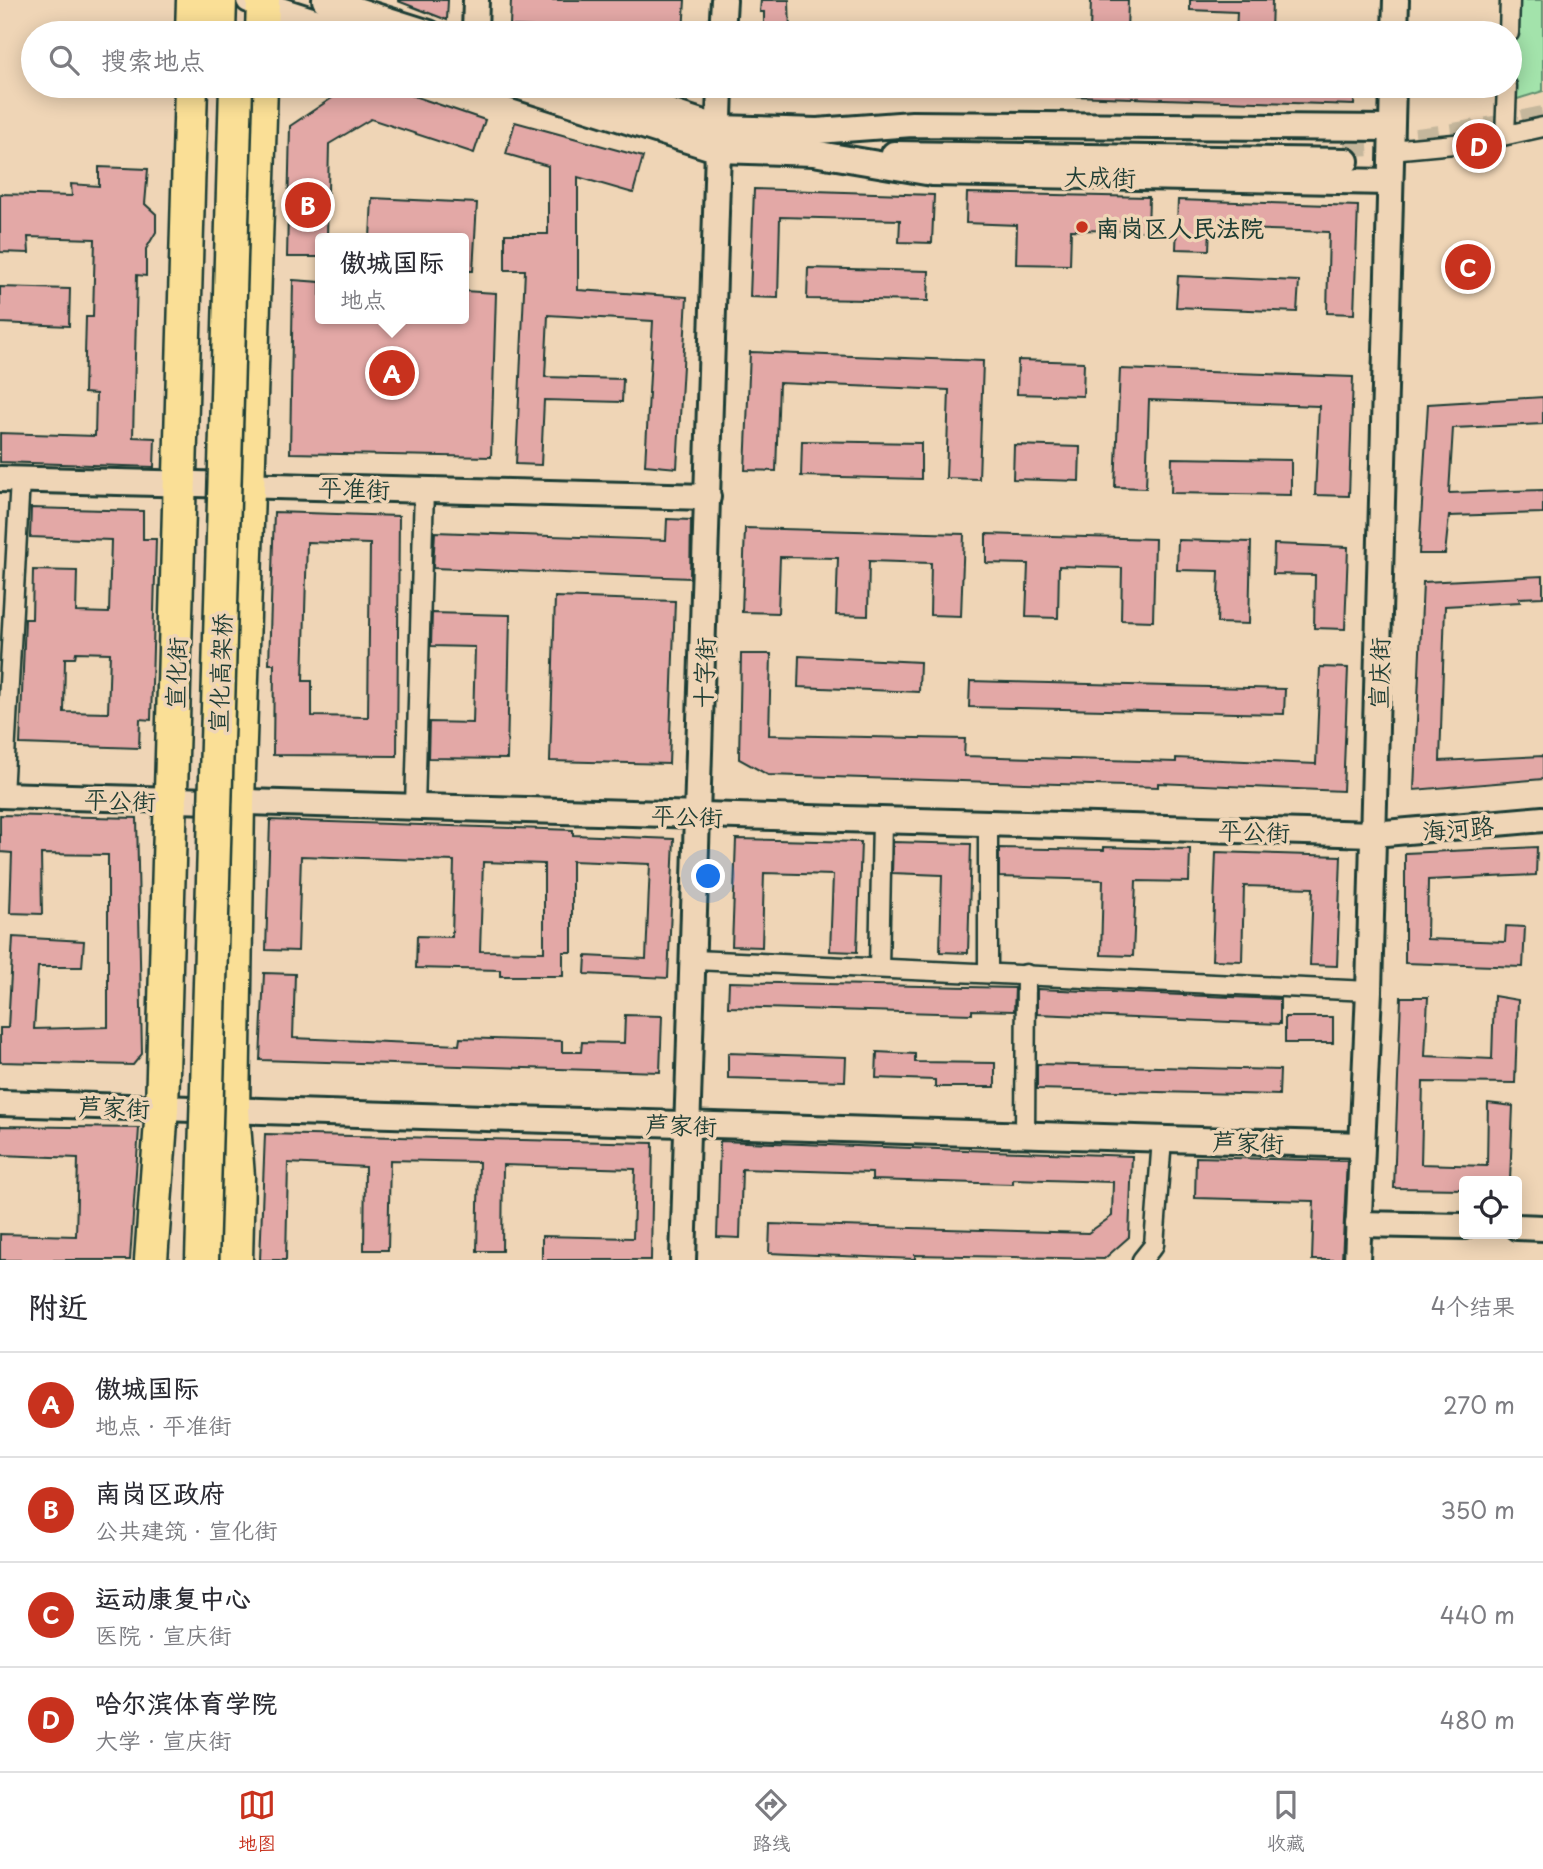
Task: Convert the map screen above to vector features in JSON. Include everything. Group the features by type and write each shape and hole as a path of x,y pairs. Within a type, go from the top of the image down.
{"highway":[{"path":"192,21 193,0"},
{"path":"219,21 220,0"},
{"name":"宣化街","path":"151,1260 162,1108 191,98"},
{"name":"宣化高架桥","path":"184,1260 218,98"},
{"name":"宣化高架桥","path":"202,1260 236,98"},
{"path":"221,1260 233,1111 238,802 261,98"},
{"path":"162,1108 167,1173 168,1260"},
{"path":"233,1111 238,1177 236,1260"}],"street":[{"path":"325,0 391,21"},
{"path":"475,21 476,0"},
{"path":"723,21 724,0"},
{"path":"1395,21 1396,0"},
{"path":"1509,21 1510,0"},
{"path":"255,8 305,21"},
{"name":"大成街","path":"563,98 719,139 1345,153"},
{"name":"大成街","path":"619,98 719,139"},
{"name":"十字街","path":"683,1260 720,98"},
{"name":"宣庆街","path":"1357,1260 1374,834 1393,98"},
{"path":"1505,135 1507,98"},
{"name":"大成街","path":"815,142 912,124 1391,139"},
{"path":"1391,139 1475,142 1543,127"},
{"name":"大成街","path":"815,142 932,173 1389,182"},
{"path":"2,795 10,479"},
{"name":"平准街","path":"10,479 708,496"},
{"path":"415,807 424,489"},
{"name":"平公街","path":"2,795 1374,834"},
{"name":"海河路","path":"1374,834 1543,819"},
{"path":"879,968 882,820"},
{"path":"988,823 988,972"},
{"path":"694,960 1369,990"},
{"path":"1025,1135 1026,974"},
{"name":"芦家街","path":"0,1103 1362,1145"},
{"path":"1142,1260 1154,1245 1162,1139"},
{"path":"1358,1224 1459,1226"},
{"path":"1522,1227 1543,1228"}],"green space":[{"path":"1515,0 1543,0 1543,91 1522,98 1522,21 1514,21"}],"building":[{"path":"448,0 447,20 398,1"},
{"path":"511,0 685,0 684,21 510,21"},
{"path":"761,0 789,0 790,21 764,21 764,12 760,12"},
{"path":"1091,0 1128,0 1127,21 1090,21"},
{"path":"1190,0 1272,0 1271,21 1237,21 1237,12 1190,10"},
{"path":"332,98 420,98 485,120 474,153 371,119 329,144 327,233 315,233 315,257 287,257 290,126"},
{"path":"1135,98 1354,98 1354,105"},
{"path":"515,122 643,157 633,193 578,177 578,290 687,297 677,468 645,465 653,321 548,315 545,377 623,379 622,402 544,400 541,465 516,464 525,270 505,270 505,234 548,234 548,166 506,154"},
{"path":"99,167 148,169 145,204 156,214 156,232 146,249 146,276 137,275 133,437 155,438 154,467 0,462 0,433 95,436 96,394 84,393 86,317 93,317 95,239 28,237 29,253 0,252 0,194 72,196 71,184 99,186"},
{"path":"754,189 934,195 932,243 899,242 900,220 780,217 778,298 750,297"},
{"name":"南岗区人民法院","path":"967,193 1149,197 1148,231 1071,230 1070,265 1016,264 1017,225 966,223"},
{"path":"372,198 477,203 473,271 469,271 469,233 370,233"},
{"path":"1178,200 1358,206 1354,314 1327,313 1329,232 1210,228 1209,250 1176,249"},
{"path":"808,268 929,271 928,301 807,299"},
{"path":"1178,276 1299,281 1297,312 1176,307"},
{"path":"293,280 315,282 315,324 469,324 469,291 496,293 491,457 290,453"},
{"path":"0,287 70,289 69,326 0,323"},
{"path":"750,352 983,361 979,479 946,478 949,390 779,383 776,471 745,470"},
{"path":"1018,360 1084,362 1083,396 1017,394"},
{"path":"1120,369 1353,377 1349,496 1315,495 1319,406 1149,400 1146,488 1115,487"},
{"path":"1543,397 1543,424 1453,428 1449,493 1543,490 1543,513 1449,516 1445,554 1419,554 1428,404"},
{"path":"802,441 921,443 921,479 801,476"},
{"path":"1014,445 1080,447 1079,481 1013,479"},
{"path":"1172,458 1291,460 1291,495 1171,493"},
{"path":"31,508 143,511 143,539 156,539 151,720 140,719 139,748 20,744 25,619 32,619 33,570 77,571 76,612 109,613 111,540 30,537","holes":["76,652 110,653 108,713 64,712 65,658 75,658"]},
{"path":"274,512 399,516 397,756 273,755 274,664 269,664","holes":["307,542 370,544 368,717 312,716 312,681 303,681"]},
{"path":"667,519 691,520 690,578 433,568 435,532 666,540"},
{"path":"745,528 964,534 961,616 930,615 931,563 869,561 868,616 836,615 838,558 780,557 778,613 742,612"},
{"path":"986,534 1155,539 1153,621 1121,620 1122,568 1059,566 1058,618 1026,617 1028,564 986,563"},
{"path":"1178,540 1251,542 1249,624 1217,623 1219,571 1177,570"},
{"path":"1274,544 1348,547 1345,629 1314,628 1315,575 1273,574"},
{"path":"1543,576 1543,597 1519,598 1520,602 1445,606 1440,761 1543,756 1543,779 1414,790 1423,582"},
{"path":"555,597 675,601 669,764 550,761"},
{"path":"432,613 510,615 507,759 428,758 429,722 473,723 475,647 431,646"},
{"path":"741,654 771,654 769,735 965,739 964,756 1176,762 1176,758 1316,764 1320,667 1348,668 1343,791 1158,783 1158,787 768,775 739,759"},
{"path":"799,656 920,662 919,692 798,687"},
{"path":"970,681 1285,689 1284,714 969,707"},
{"path":"0,815 137,818 142,1054 133,1065 0,1062 0,1028 8,1028 13,937 84,941 82,967 38,967 34,1029 108,1027 108,855 41,854 42,914 10,913 12,853 0,852"},
{"path":"270,820 573,830 573,835 674,839 668,978 585,974 586,956 646,959 650,864 572,861 572,952 563,952 563,976 500,976 500,970 416,968 417,936 452,937 454,861 301,856 298,951 266,950","holes":["483,862 544,864 544,952 480,951"]},
{"path":"736,839 861,842 857,952 830,951 833,875 764,873 762,947 732,946"},
{"path":"893,842 971,844 968,953 940,952 942,875 892,873"},
{"path":"1104,847 1190,849 1189,882 1136,881 1133,956 1101,955 1103,880 999,877 999,848 1104,850"},
{"path":"1537,847 1536,875 1428,880 1427,939 1505,942 1506,926 1525,927 1523,967 1405,963 1405,853"},
{"path":"1216,852 1341,856 1337,966 1310,965 1313,888 1244,886 1242,961 1212,960"},
{"path":"264,973 295,974 293,1038 459,1045 460,1038 562,1041 562,1052 581,1052 582,1042 624,1043 625,1015 662,1016 660,1072 260,1060"},
{"path":"729,982 1015,988 1014,1011 972,1010 972,1014 728,1007"},
{"path":"1037,989 1280,999 1280,1024 1037,1014"},
{"path":"1494,996 1518,1000 1515,1083 1423,1082 1421,1164 1487,1166 1488,1103 1513,1106 1510,1176 1459,1176 1459,1189 1394,1188 1401,997 1428,997 1425,1056 1492,1059"},
{"path":"1285,1017 1333,1017 1333,1043 1285,1043"},
{"path":"877,1052 915,1054 915,1062 995,1063 995,1087 935,1087 935,1080 876,1078"},
{"path":"728,1053 846,1057 845,1081 728,1078"},
{"path":"1037,1064 1280,1070 1279,1095 1037,1089"},
{"path":"0,1126 139,1128 130,1260 0,1260 0,1234 76,1236 78,1158 0,1155"},
{"path":"265,1134 653,1143 651,1260 542,1260 542,1236 633,1238 635,1169 503,1165 502,1251 477,1251 479,1162 390,1160 388,1250 364,1250 365,1167 288,1163 286,1260 260,1260"},
{"path":"720,1141 1132,1156 1129,1237 1104,1259 915,1255 915,1259 769,1253 770,1224 1088,1233 1112,1216 1113,1182 1013,1179 1013,1184 872,1180 872,1173 742,1169 740,1238 717,1237"},
{"path":"1196,1157 1347,1161 1342,1260 1312,1260 1314,1201 1195,1198"}],"tunnel":[{"path":"1344,145 1444,136 1543,118"}],"place":[{"name":"哈尔滨体育学院","path":"1479,146"},
{"name":"南岗区政府","path":"308,205"},
{"name":"南岗区人民法院","path":"1082,227"},
{"name":"运动康复中心","path":"1468,267"},
{"name":"傲城国际","path":"392,373"}]}
